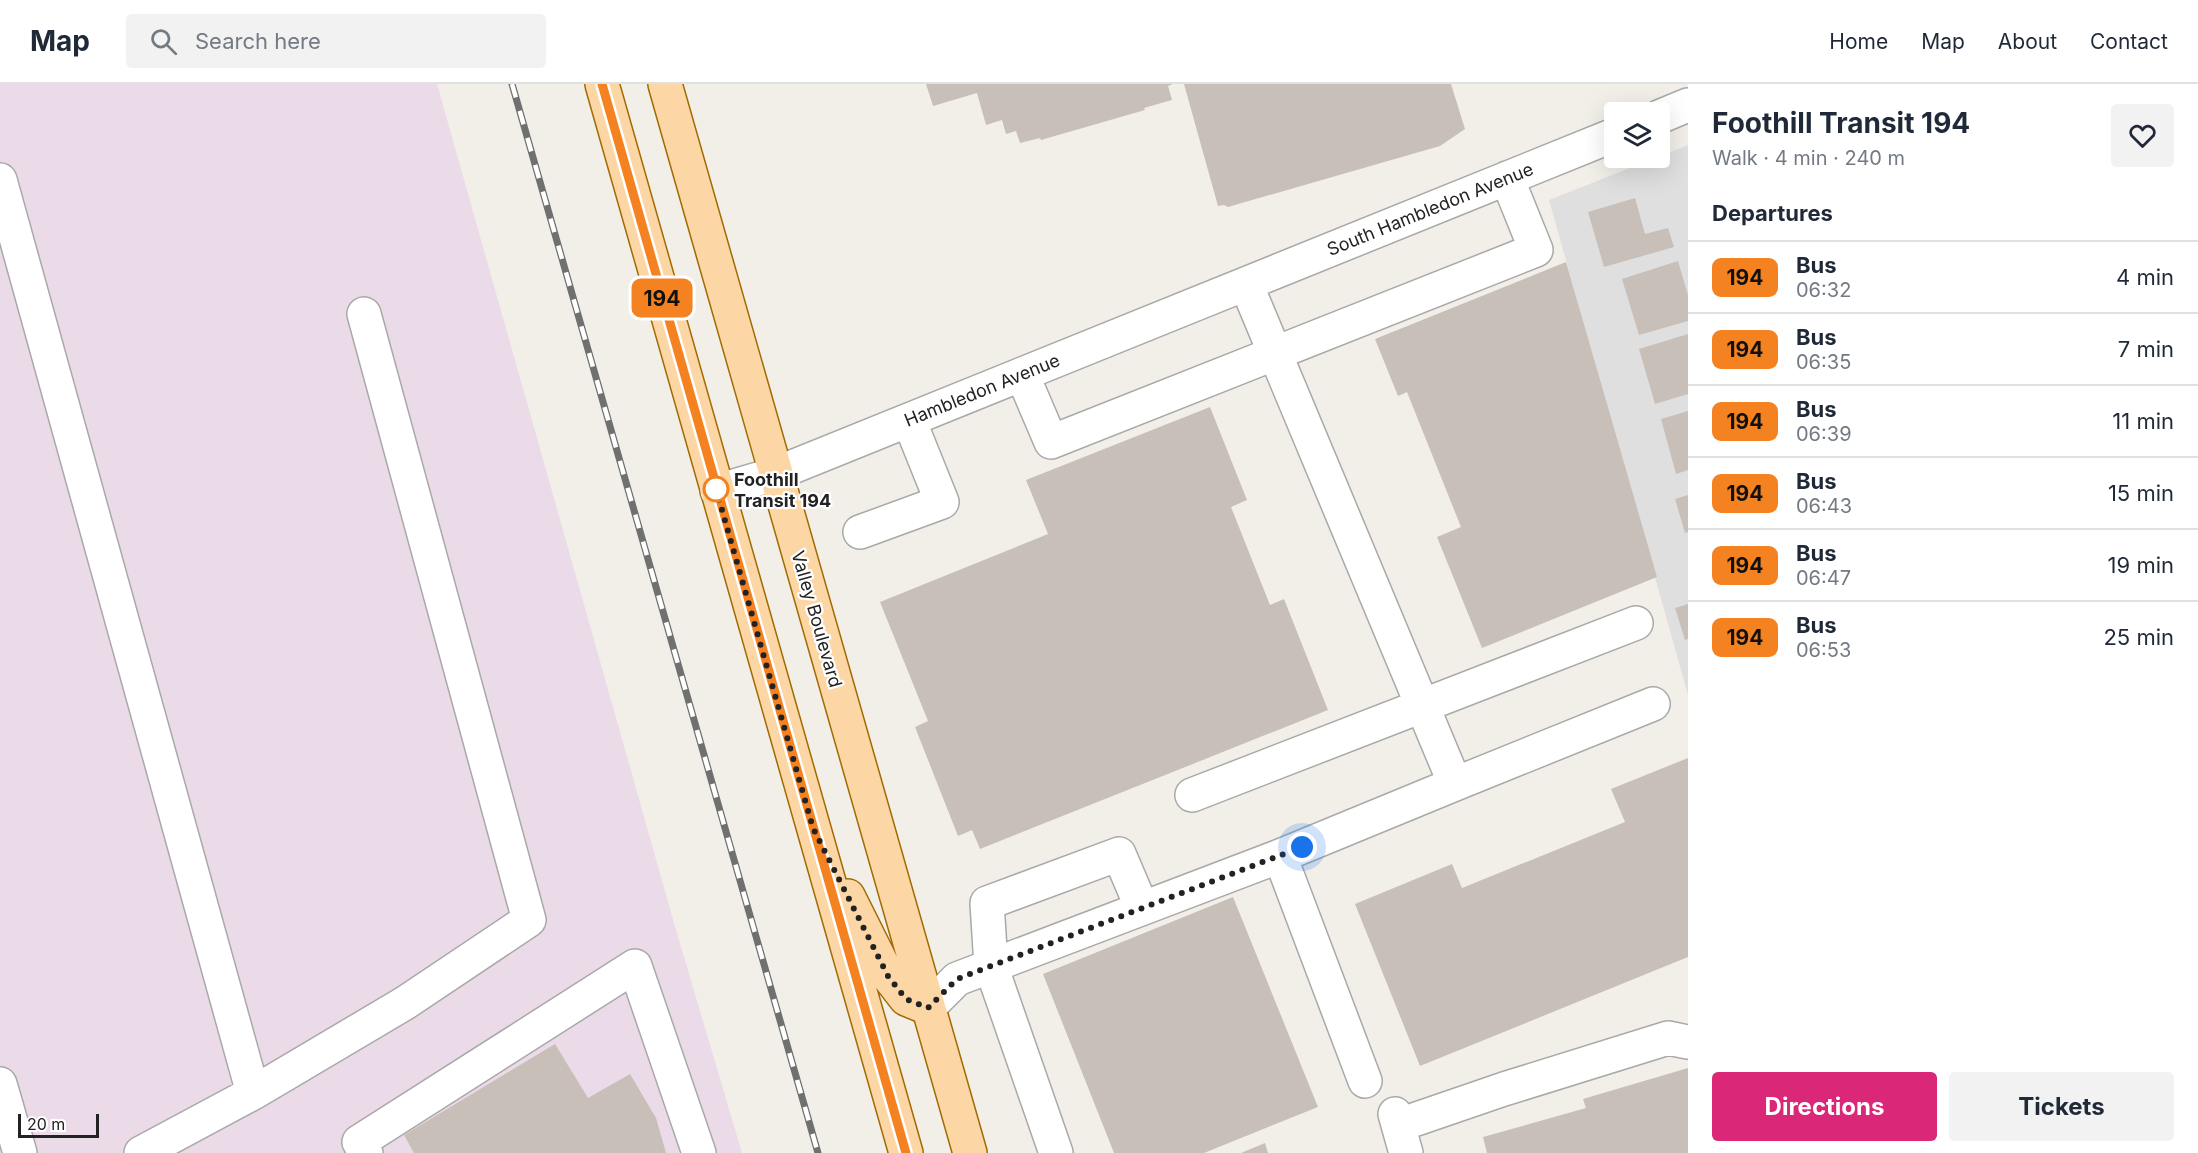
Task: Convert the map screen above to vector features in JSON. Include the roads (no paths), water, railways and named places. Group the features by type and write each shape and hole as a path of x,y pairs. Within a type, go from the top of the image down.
{"main road":[{"path":"602,84 906,1153"},
{"name":"Valley Boulevard","path":"665,84 970,1153"},
{"path":"813,828 888,976 906,999 928,1008"}],"street":[{"path":"1670,112 1688,105"},
{"name":"South Hambledon Avenue","path":"1246,284 1604,139"},
{"path":"1022,374 1051,442 1536,250 1507,178"},
{"path":"0,180 253,1094"},
{"name":"Hambledon Avenue","path":"717,491 775,474 1246,284"},
{"path":"1246,284 1455,784"},
{"path":"141,1153 253,1094 405,1003 529,920 364,314"},
{"path":"860,532 942,502 909,420"},
{"path":"1192,795 1636,623"},
{"path":"928,1008 957,979 1280,856 1653,704"},
{"path":"1056,1153 991,966 987,903 1119,854 1142,908"},
{"path":"1280,856 1365,1081"},
{"path":"366,1153 359,1142 635,966 699,1153"},
{"path":"1400,1131 1504,1089 1668,1038 1688,1042"},
{"path":"0,1084 20,1153"}],"railway":[{"path":"512,84 818,1153"}],"place":[{"name":"Foothill Transit 194","path":"716,489"}]}
